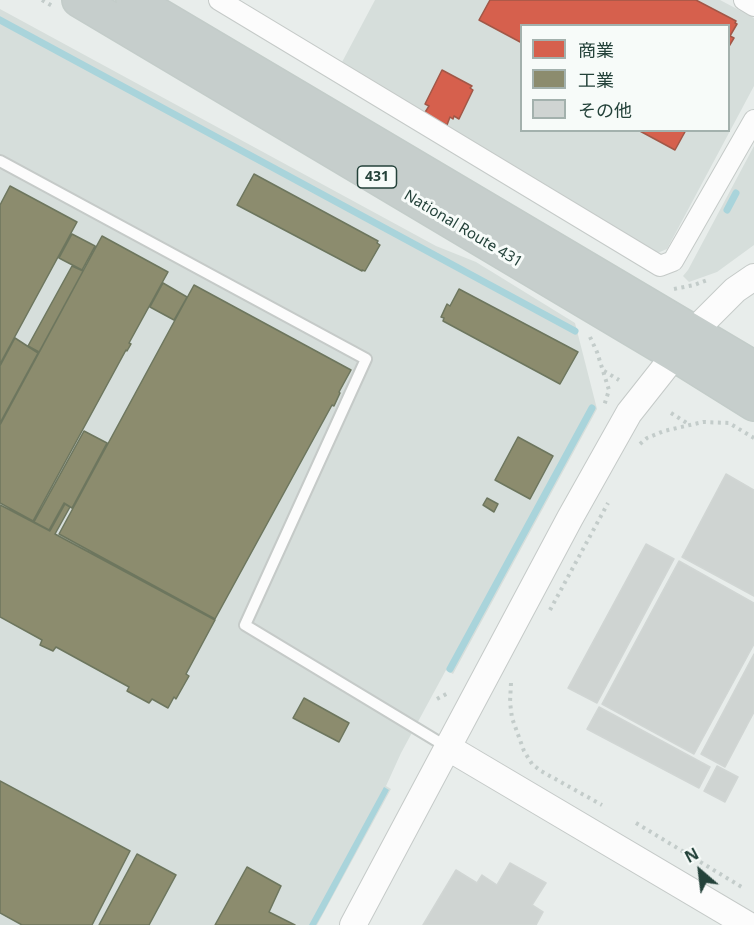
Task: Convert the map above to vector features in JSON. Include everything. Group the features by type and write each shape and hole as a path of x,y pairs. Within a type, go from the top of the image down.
{"highway":[{"name":"National Route 431","path":"133,0 683,343 754,404"},
{"name":"National Route 431","path":"71,6 683,343 754,368"}],"street":[{"path":"219,0 660,266 673,261 754,120"},
{"path":"744,0 754,6"},
{"path":"353,925 570,518 629,413 683,343 735,290 754,277"},
{"path":"447,747 748,925"}],"lane":[{"path":"0,161 366,358 245,625 447,747"}],"path":[{"path":"42,0 71,6"},
{"path":"588,331 609,390 604,409"},
{"path":"599,357 604,350"},
{"path":"604,371 619,380"},
{"path":"671,413 690,425"},
{"path":"714,423 718,417"},
{"path":"640,444 647,438 664,431 703,422 729,423 754,438"},
{"path":"550,611 612,496"},
{"path":"516,674 510,684 512,718 524,751 532,764 603,805"},
{"path":"437,699 449,693 456,684"},
{"path":"636,823 745,889"}],"shaded area":[{"path":"375,0 720,0 754,18 754,86 730,131 730,24 520,24 520,132 729,132 667,249 655,254 341,64"},
{"path":"0,9 436,246 476,262 575,323 597,409 453,674 446,670 401,753 386,786 391,789 317,925 0,925"},
{"path":"754,146 754,245 717,272 689,282 683,276"}],"water":[{"path":"384,787 389,790 324,911 316,925 309,925"}],"building: 商業":[{"path":"490,0 696,0 736,21 737,24 730,36 730,24 520,24 520,42 479,20"},
{"path":"442,70 472,86 470,88 473,90 459,119 454,116 453,119 450,117 447,125 424,114 429,106 425,104"},
{"path":"642,132 685,132 675,150"}],"building: 工業":[{"path":"254,174 378,241 380,245 365,271 237,205"},
{"path":"10,186 77,222 0,364 0,205"},
{"path":"72,234 95,246 82,270 59,258"},
{"path":"102,236 168,272 33,521 0,503 0,425"},
{"path":"72,266 83,271 39,352 28,346"},
{"path":"163,283 187,297 174,320 150,307"},
{"path":"194,285 351,370 334,406 332,405 215,619 59,534"},
{"path":"459,289 578,352 560,384 443,321 444,318 441,317 447,304 450,306"},
{"path":"15,338 38,353 0,423 0,366"},
{"path":"84,431 107,443 72,508 64,503 49,530 34,522"},
{"path":"518,437 553,456 530,499 495,480"},
{"path":"487,498 498,504 494,512 483,505"},
{"path":"65,504 70,507 55,534 215,620 186,674 189,676 168,708 152,699 149,703 127,691 129,687 56,647 53,651 40,645 42,640 0,617 0,505 50,531"},
{"path":"304,698 349,723 339,742 293,718"},
{"path":"0,781 130,851 92,925 22,925 0,913"},
{"path":"137,854 176,875 149,925 99,925"},
{"path":"247,867 281,886 269,912 295,925 215,925"}],"building: その他":[{"path":"726,474 754,490 754,596 682,557"},
{"path":"646,544 674,559 597,703 568,688"},
{"path":"679,561 754,603 754,644 694,754 602,704"},
{"path":"754,654 754,712 725,767 701,754"},
{"path":"599,707 710,767 699,788 587,729"},
{"path":"717,766 738,777 725,802 704,791"},
{"path":"510,863 546,883 532,905 543,912 536,925 423,925 456,870 477,883 482,875 497,885"}],"waterway":[{"path":"0,20 575,331"},
{"path":"727,210 736,193"},
{"path":"450,669 592,408"}]}
